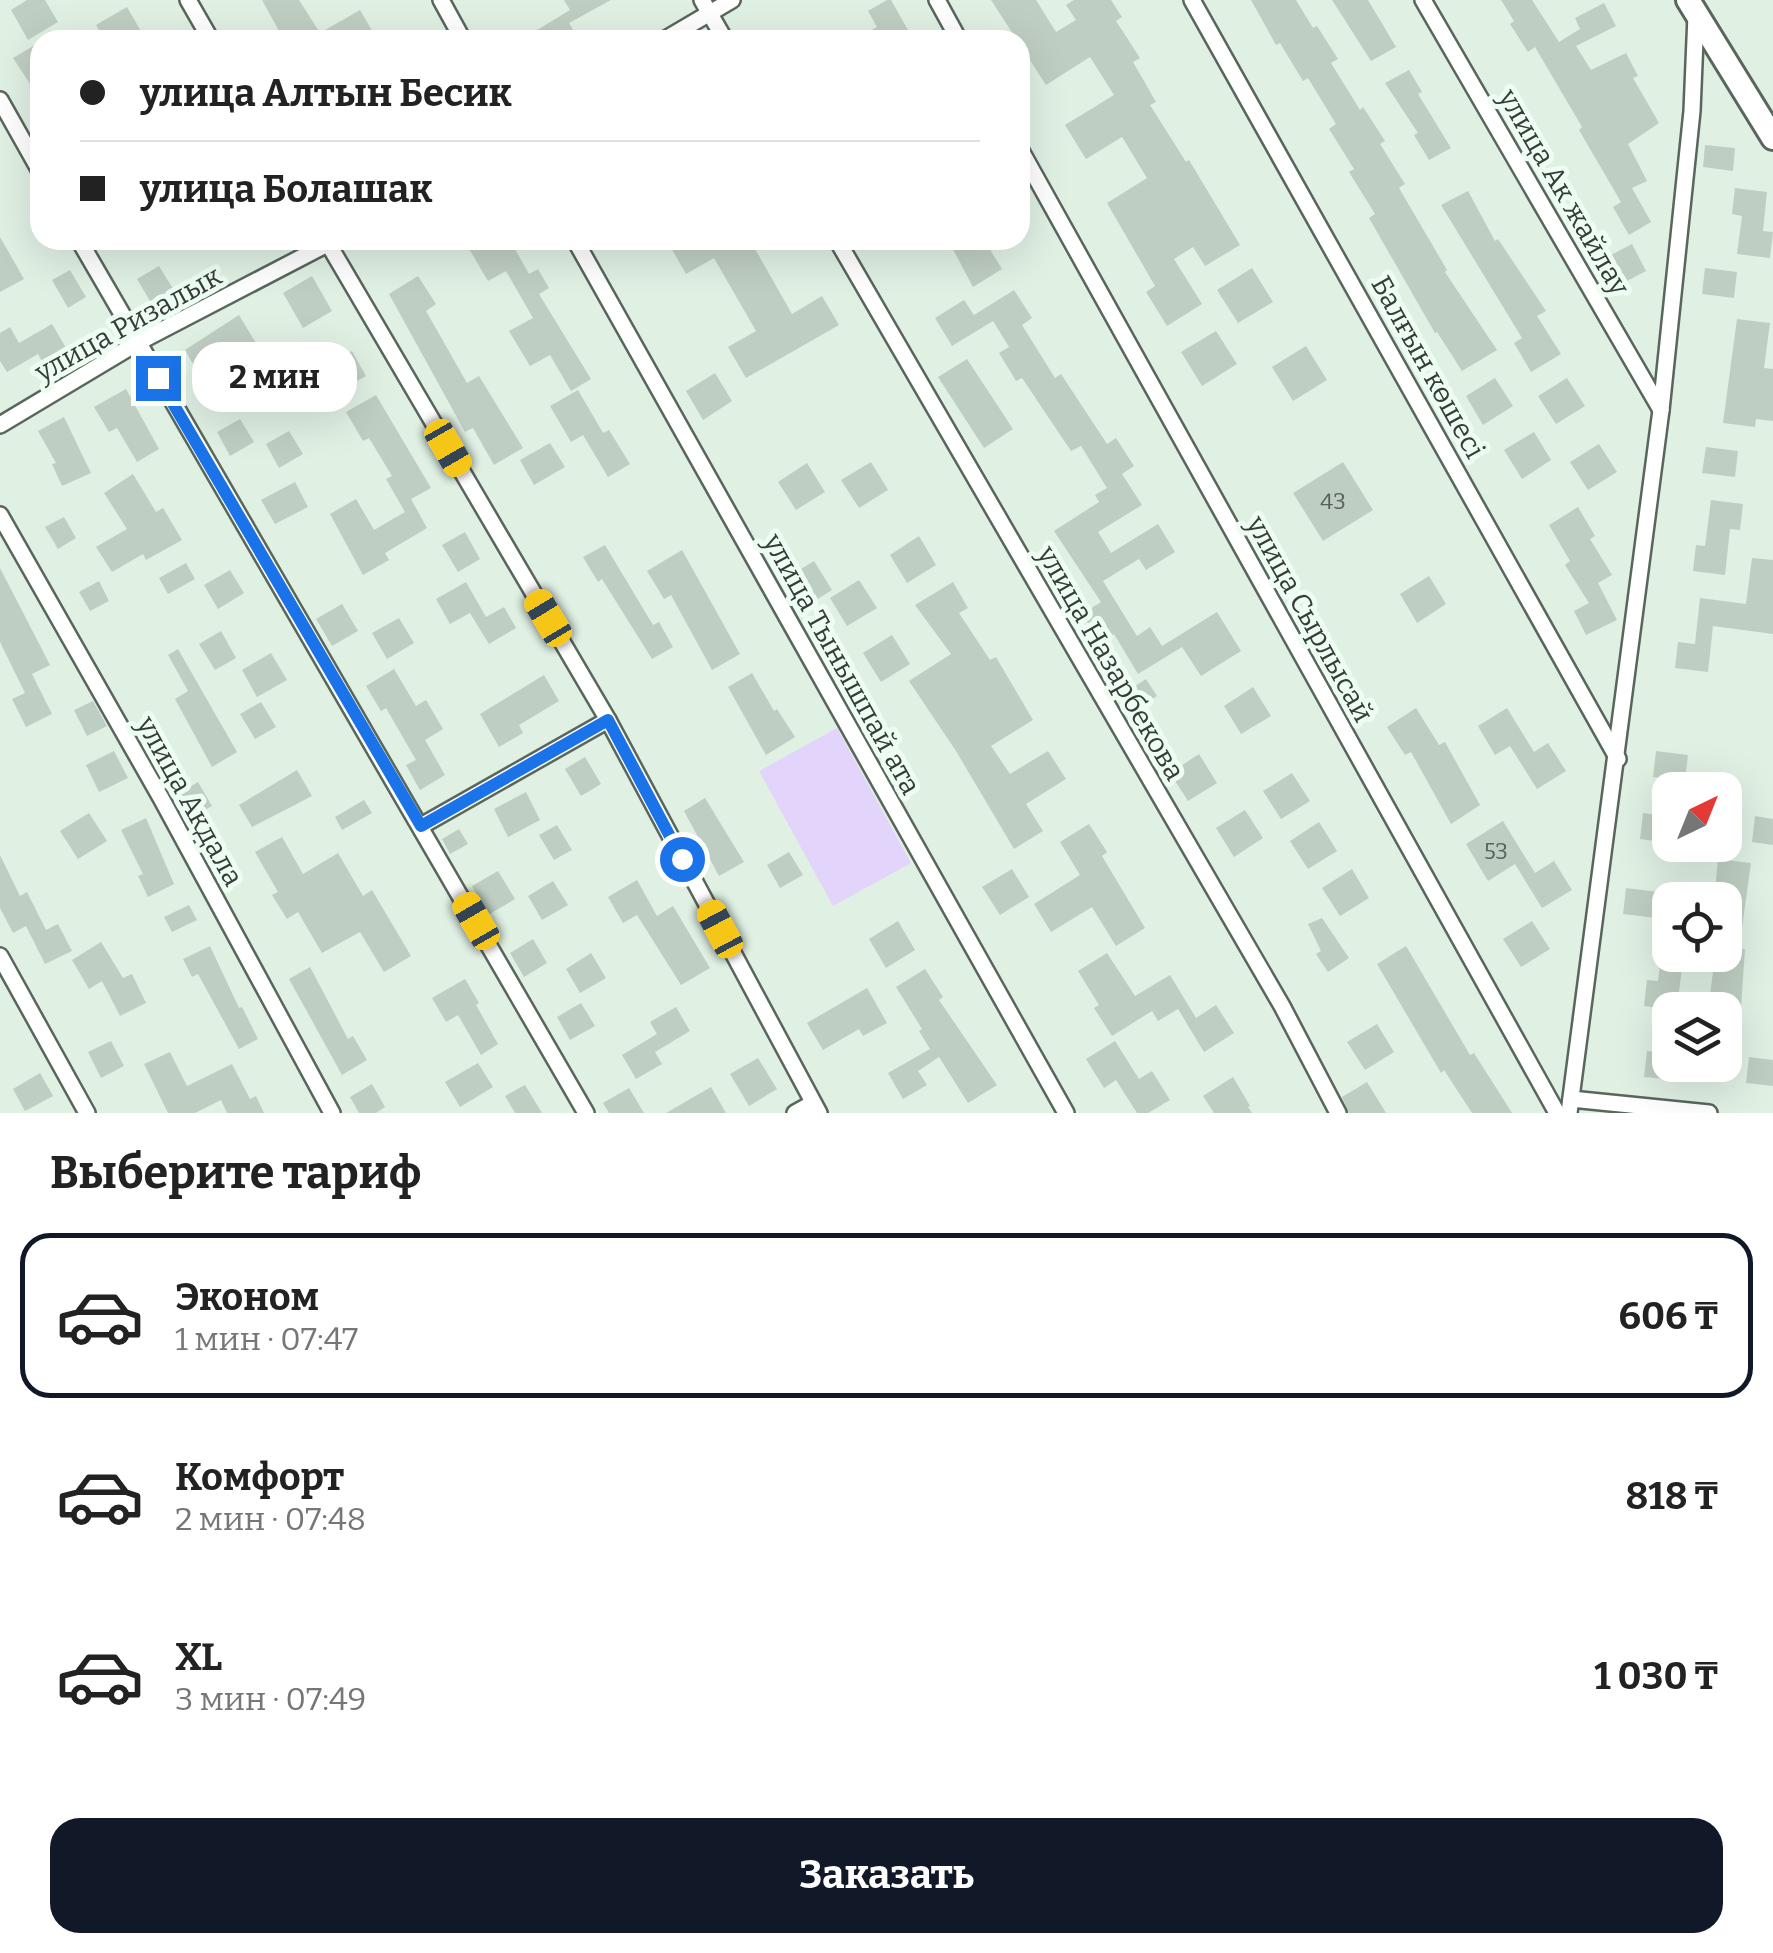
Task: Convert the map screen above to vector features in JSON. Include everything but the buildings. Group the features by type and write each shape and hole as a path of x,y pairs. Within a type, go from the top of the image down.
{"street":[{"path":"188,0 205,30"},
{"path":"441,0 458,30"},
{"path":"676,30 705,6 732,0"},
{"path":"937,0 954,30"},
{"name":"Балғын көшесі","path":"1192,0 1618,759"},
{"name":"улица Ак жайлау","path":"1423,0 1661,410"},
{"path":"705,6 718,30"},
{"path":"1692,8 1692,111 1661,410 1570,1106 1709,1113"},
{"path":"1692,8 1773,138"},
{"path":"0,100 30,153"},
{"name":"улица Сырлысай","path":"1030,167 1557,1113"},
{"path":"85,250 586,1113"},
{"name":"улица Ризалык","path":"0,425 137,343 313,250"},
{"path":"335,250 608,720 816,1108 795,1113"},
{"name":"улица Тынышпай ата","path":"581,250 1066,1113"},
{"name":"улица Назарбекова","path":"843,250 1282,1006 1338,1113"},
{"name":"улица Акдала","path":"0,515 161,798 332,1113"},
{"path":"421,826 608,720"},
{"path":"0,956 87,1113"}],"shaded area":[{"path":"837,728 911,863 833,906 759,771"}],"route":[{"path":"158,378 421,826 608,720 682,859"}]}
